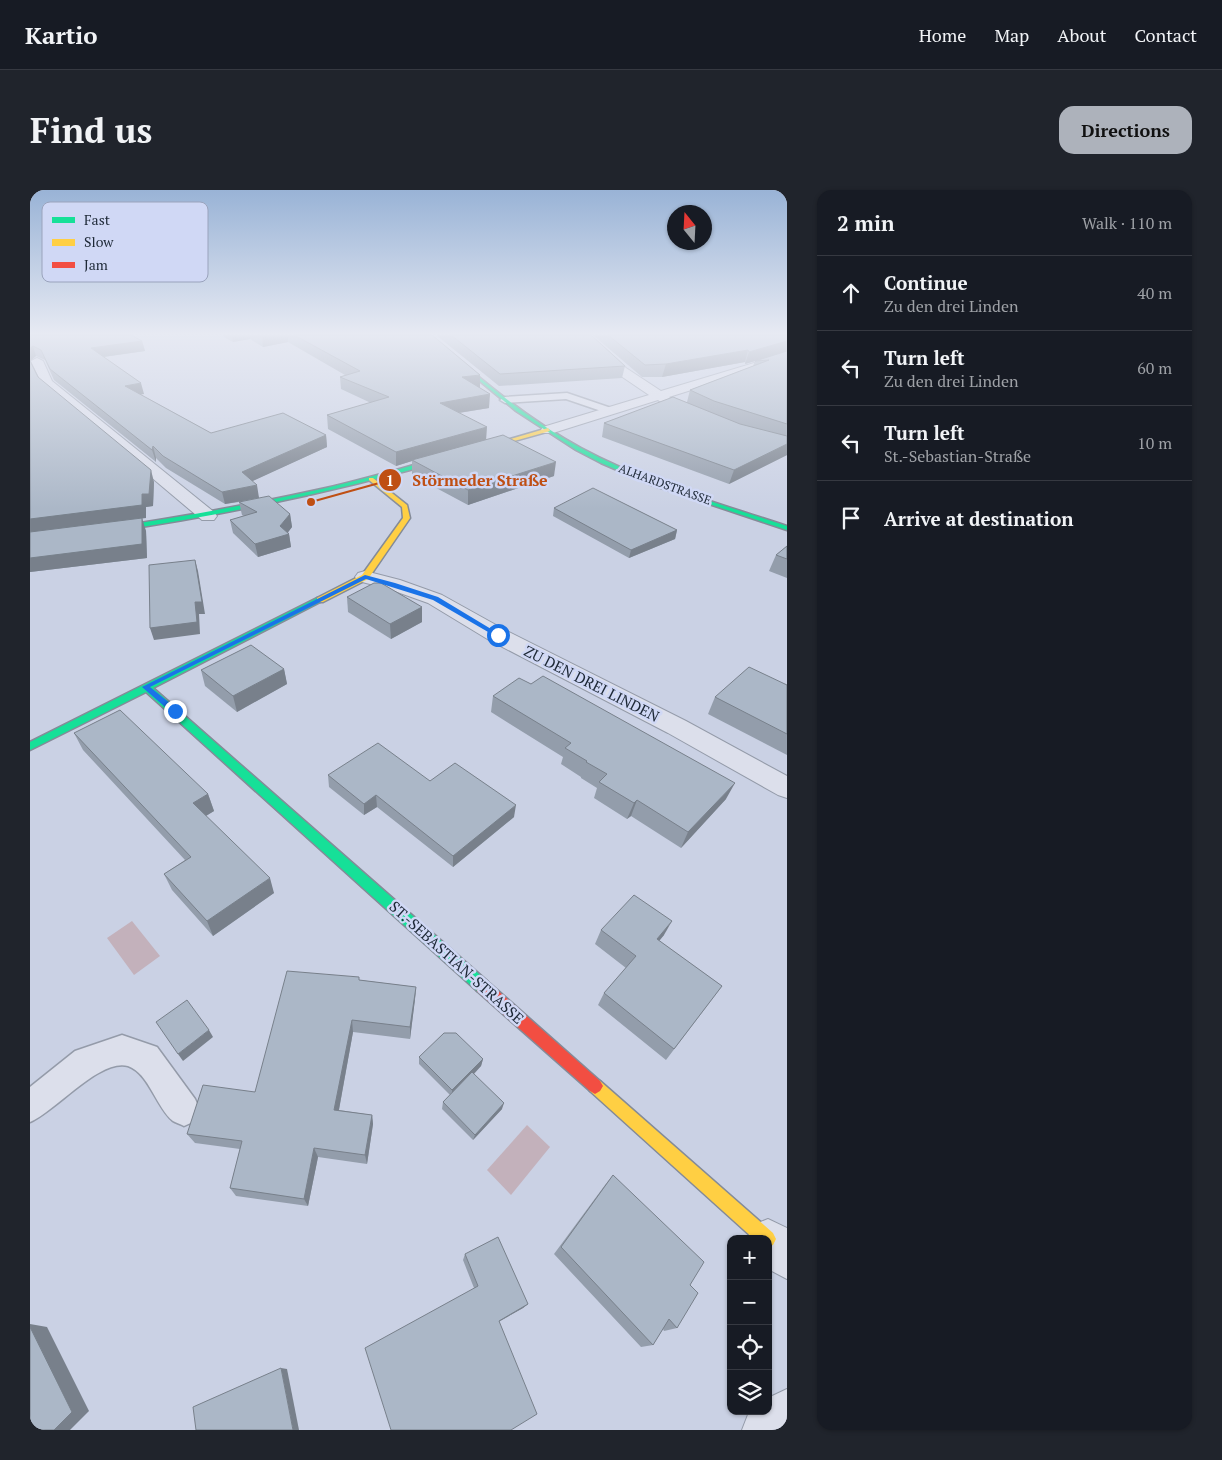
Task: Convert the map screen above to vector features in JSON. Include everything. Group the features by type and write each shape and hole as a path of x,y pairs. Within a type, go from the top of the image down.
{"main road":[{"name":"ALHARDSTRASSE","path":"496,393 548,430 610,464 644,478 787,528"},
{"path":"94,532 208,516 371,479 548,430"},
{"path":"30,746 365,577 407,518 405,506 371,479"},
{"name":"ST.-SEBASTIAN-STRASSE","path":"146,687 763,1235"}],"street":[{"path":"58,393 208,516"},
{"path":"653,393 678,407"},
{"path":"548,430 667,393"},
{"name":"ZU DEN DREI LINDEN","path":"365,577 393,584 436,599 498,635 676,727 787,788"},
{"name":"ST.-SEBASTIAN-STRASSE","path":"772,1243 787,1257"},
{"path":"766,1430 787,1414"}],"lane":[{"path":"505,400 567,396 610,411"},
{"path":"30,1106 86,1062 122,1050 146,1057 184,1110"}],"shaded area":[{"path":"132,921 160,956 134,975 107,938"},
{"path":"527,1125 550,1147 511,1195 487,1170"}],"building":[{"path":"30,393 57,393 151,470 149,494 142,494 142,505 30,519"},
{"path":"80,393 138,393 211,433 283,413 326,435 242,472 257,485 222,492 163,456 153,446 152,450"},
{"path":"379,393 488,393 490,394 440,403 487,427 396,452 327,415 389,397"},
{"path":"696,393 787,393 787,424 714,401"},
{"path":"673,397 740,424 787,436 787,444 734,470 604,423"},
{"path":"503,435 556,462 468,490 412,460"},
{"path":"593,488 677,530 631,550 554,508"},
{"path":"269,496 290,514 280,526 289,534 255,544 230,520 257,512 239,502"},
{"path":"142,518 142,544 30,558 30,532"},
{"path":"787,546 787,559 776,555"},
{"path":"195,560 202,602 195,602 197,622 150,628 149,565"},
{"path":"374,583 381,583 422,607 390,624 347,597"},
{"path":"251,645 284,669 233,696 201,670"},
{"path":"749,667 787,685 787,734 715,697"},
{"path":"543,676 735,783 688,832 637,800 634,803 599,782 607,774 565,748 571,743 493,696 519,678 531,684"},
{"path":"120,710 208,794 193,803 270,878 207,921 164,874 191,857 74,733"},
{"path":"378,743 430,781 455,763 516,805 453,856 376,795 364,804 328,775"},
{"path":"634,895 672,921 657,939 722,986 674,1049 604,993 636,956 601,930"},
{"path":"287,971 359,977 359,980 416,987 410,1027 352,1020 334,1110 372,1115 365,1155 314,1148 304,1199 230,1188 242,1141 187,1134 203,1085 255,1092"},
{"path":"187,1000 209,1030 178,1054 156,1022"},
{"path":"444,1033 456,1033 483,1059 452,1090 419,1057"},
{"path":"472,1072 504,1103 475,1135 443,1102"},
{"path":"613,1175 704,1262 690,1285 698,1293 677,1328 669,1319 653,1345 561,1247"},
{"path":"498,1237 528,1304 499,1321 537,1414 511,1430 391,1430 365,1348 478,1286 465,1254"},
{"path":"30,1327 72,1412 54,1430 30,1430"},
{"path":"281,1368 293,1430 196,1430 193,1407"}],"traffic: fast":[{"path":"496,393 557,437 603,462 654,483 787,528"},
{"path":"108,530 196,516 326,490 455,456"},
{"path":"30,746 320,600"},
{"path":"146,687 482,986"}],"traffic: slow":[{"path":"455,456 548,430"},
{"path":"320,600 365,577 407,518 405,506 371,479"},
{"path":"595,1086 763,1235"}],"traffic: jam":[{"path":"482,986 595,1086"}],"place":[{"name":"Störmeder Straße","path":"311,502"}],"route":[{"path":"175,711 146,687 365,577 393,584 436,599 498,635"}]}
